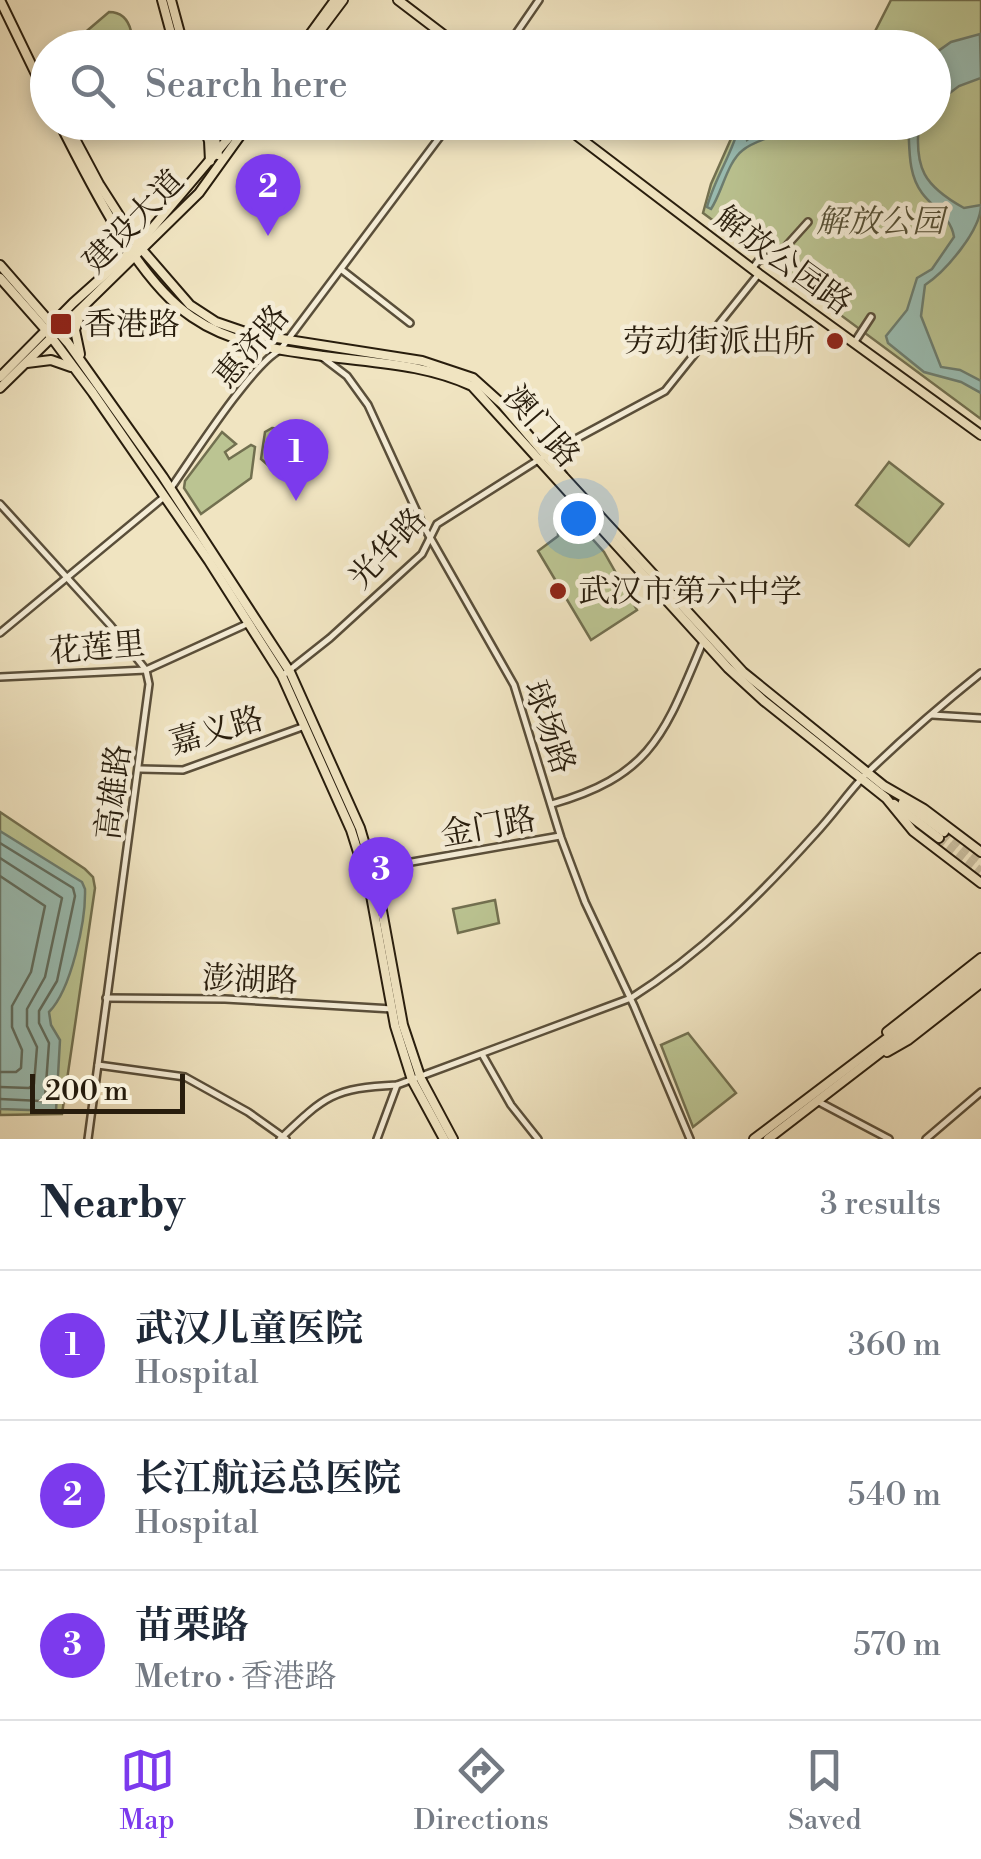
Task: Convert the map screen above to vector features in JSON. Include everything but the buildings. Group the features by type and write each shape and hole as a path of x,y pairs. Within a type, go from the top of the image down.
{"main road":[{"path":"3,0 30,53"},
{"path":"3,0 30,59"},
{"path":"162,0 170,30"},
{"path":"171,0 179,30"},
{"path":"316,30 335,0"},
{"path":"319,30 343,0"},
{"path":"398,0 437,30"},
{"name":"澳门路","path":"73,140 162,288 191,316 236,338 422,360 456,370 488,389 704,642 764,701 864,776 916,804 981,852"},
{"path":"209,140 215,163"},
{"path":"215,140 215,163"},
{"name":"建设大道","path":"217,152 227,140"},
{"name":"建设大道","path":"0,388 53,331 199,193 215,163 235,140"},
{"name":"解放公园路","path":"584,140 755,271 981,435"},
{"name":"建设大道","path":"0,376 83,308 137,250"},
{"path":"0,265 53,331 167,493 286,674 348,798 416,1078 453,1139"},
{"path":"0,278 53,331"},
{"path":"78,366 75,338 83,308"},
{"name":"澳门路","path":"282,345 320,356 407,366 472,386 743,672 864,776 913,831 981,883"},
{"path":"27,363 51,360 78,366"},
{"path":"167,493 286,674 368,870 392,1009 416,1078 444,1139"},
{"path":"884,786 941,835 886,798"},
{"path":"768,1139 820,1102 860,1062 981,958"},
{"path":"902,1031 981,967"},
{"path":"754,1139 981,975"},
{"path":"860,1062 908,1040 981,985"}],"street":[{"path":"518,30 538,0"},
{"name":"惠济路","path":"0,633 167,493 254,373 282,345 342,270 438,140"},
{"name":"光华路","path":"286,674 422,554 437,524 543,457 665,391 755,271 758,261 781,252 808,222"},
{"path":"342,270 410,323"},
{"path":"854,343 871,317"},
{"name":"球场路","path":"320,356 347,376 368,405 431,539 514,685 560,836 585,902 690,1139"},
{"path":"0,504 146,670"},
{"name":"花莲里","path":"0,677 146,670 249,623"},
{"path":"552,804 606,782 637,763 654,746 704,642"},
{"name":"高雄路","path":"88,1139 139,769 149,684 146,670"},
{"path":"96,1064 185,1077 283,1138 333,1093 358,1086 397,1085 630,998 708,942 816,833 864,776 981,673"},
{"path":"929,715 981,718"},
{"name":"嘉义路","path":"139,769 183,770 305,726"},
{"name":"金门路","path":"368,870 560,836"},
{"name":"澎湖路","path":"106,998 224,999 392,1009"},
{"path":"482,1054 511,1105 538,1139"},
{"path":"377,1139 397,1085"},
{"path":"926,1139 981,1092"},
{"path":"820,1102 889,1139"}],"green space":[{"name":"解放公园","path":"891,0 981,0 981,419 703,213 730,140 951,140 951,30 876,30"},
{"path":"109,12 120,15 131,30 88,30"},
{"path":"272,428 305,431 310,441 287,457 277,442 267,449 279,462 269,466 261,459 265,432"},
{"path":"222,432 236,444 225,452 229,459 251,445 255,447 251,478 201,514 184,488 185,481"},
{"path":"889,462 943,504 909,546 856,505"},
{"path":"580,525 604,552 637,610 591,640 538,551 558,536 558,531"},
{"path":"0,812 93,877 95,888 62,1114 0,1115"},
{"path":"495,900 499,923 458,933 453,909"},
{"path":"688,1033 736,1093 693,1127 661,1045"}],"water":[{"path":"980,34 981,78 951,92 951,42"},
{"path":"735,140 763,140 737,155 711,209 707,207"},
{"path":"909,140 918,140 920,164 939,192 964,208 981,205 975,226 961,249 925,285 921,316 941,367 960,370 981,381 981,393 961,382 924,372 888,343 886,336 907,310 917,278 932,269 954,237 949,224 917,185"},
{"path":"0,831 82,882 85,889 76,954 64,988 49,1012 60,1040 56,1111 0,1109"}],"tunnel":[{"path":"944,832 981,861"},
{"path":"939,838 981,871"}],"place":[{"name":"长江航运总医院","path":"268,236"},
{"name":"香港路","path":"61,324"},
{"name":"劳动街派出所","path":"835,341"},
{"name":"武汉儿童医院","path":"296,501"},
{"name":"武汉市第六中学","path":"558,591"},
{"name":"苗栗路","path":"381,919"}]}
